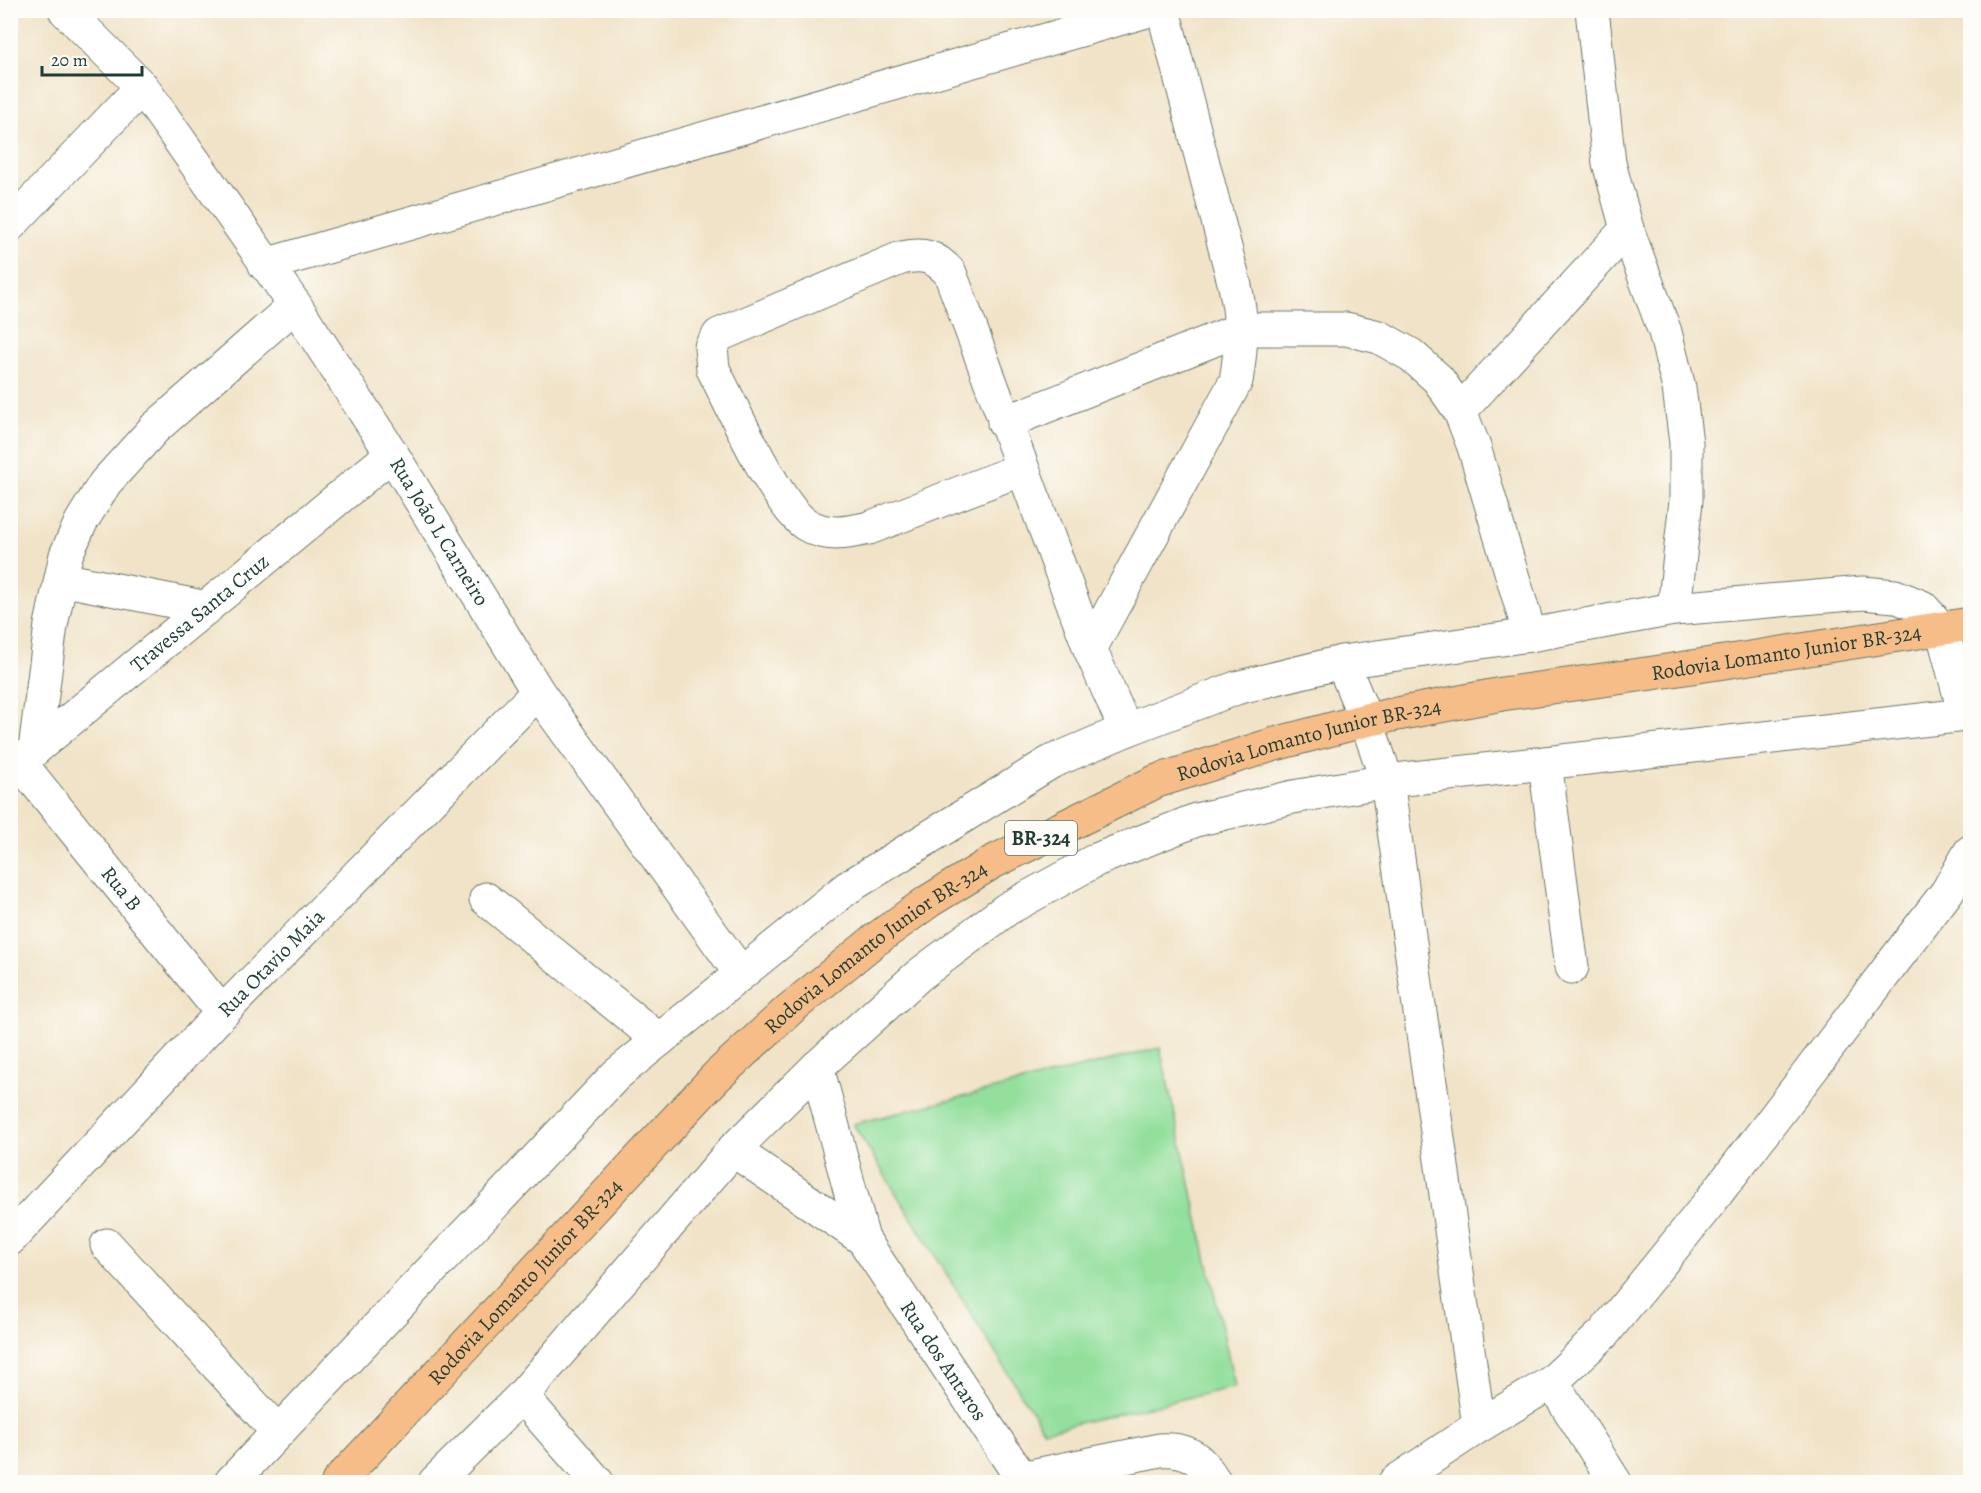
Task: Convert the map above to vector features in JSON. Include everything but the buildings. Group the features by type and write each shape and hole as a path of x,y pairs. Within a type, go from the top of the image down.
{"highway":[{"name":"Rodovia Lomanto Junior BR-324","path":"338,1482 716,1077 790,1010 875,940 991,863 1157,782 1275,744 1366,720 1502,694 1956,626"}],"street":[{"name":"Rua João L Carneiro","path":"65,10 142,87 295,305 392,454 538,692 741,974"},
{"path":"265,265 1150,10"},
{"path":"1090,649 1236,381 1241,352 1241,315 1235,286 1163,10"},
{"path":"1592,10 1609,163 1627,230 1665,332 1679,388 1686,443 1686,501 1674,609"},
{"path":"10,225 142,87"},
{"path":"1460,411 1627,230"},
{"path":"1022,468 869,528 847,533 827,533 806,525 791,512 775,488 712,369 711,347 719,335 901,258 915,255 928,256 941,263 950,273 1090,649 1126,730"},
{"path":"22,762 66,555 81,522 105,483 155,428 295,305"},
{"path":"1004,423 1241,329 1346,329 1379,337 1418,361 1438,380 1460,411 1474,447 1530,635"},
{"name":"Travessa Santa Cruz","path":"22,762 392,454"},
{"path":"61,579 207,608"},
{"path":"231,1482 616,1075 847,888 1051,762 1126,730 1236,688 1342,662 1530,635 1674,609 1863,593 1895,596 1922,607 1956,626 1968,719 1387,781 1293,797 1196,820 1096,860 1006,909 919,975 817,1067 733,1150 522,1396 435,1482"},
{"path":"1342,662 1366,720 1387,781 1479,1426"},
{"name":"Rua Otavio Maia","path":"10,1239 222,1013 538,692"},
{"name":"Rua B","path":"22,762 222,1013"},
{"path":"1545,763 1572,967"},
{"path":"1395,1482 1479,1426 1552,1382 1604,1333 1710,1202 1947,892 1971,852"},
{"path":"486,899 659,1040"},
{"name":"Rua dos Antaros","path":"817,1067 863,1239 1023,1480"},
{"name":"Rua dos Antaros","path":"733,1150 863,1239"},
{"path":"107,1245 278,1432"},
{"path":"1552,1382 1615,1482"},
{"path":"522,1396 597,1482"},
{"path":"1023,1480 1160,1450 1176,1449 1207,1471"}],"green space":[{"path":"1160,1048 1235,1387 1044,1431 853,1124"}]}
